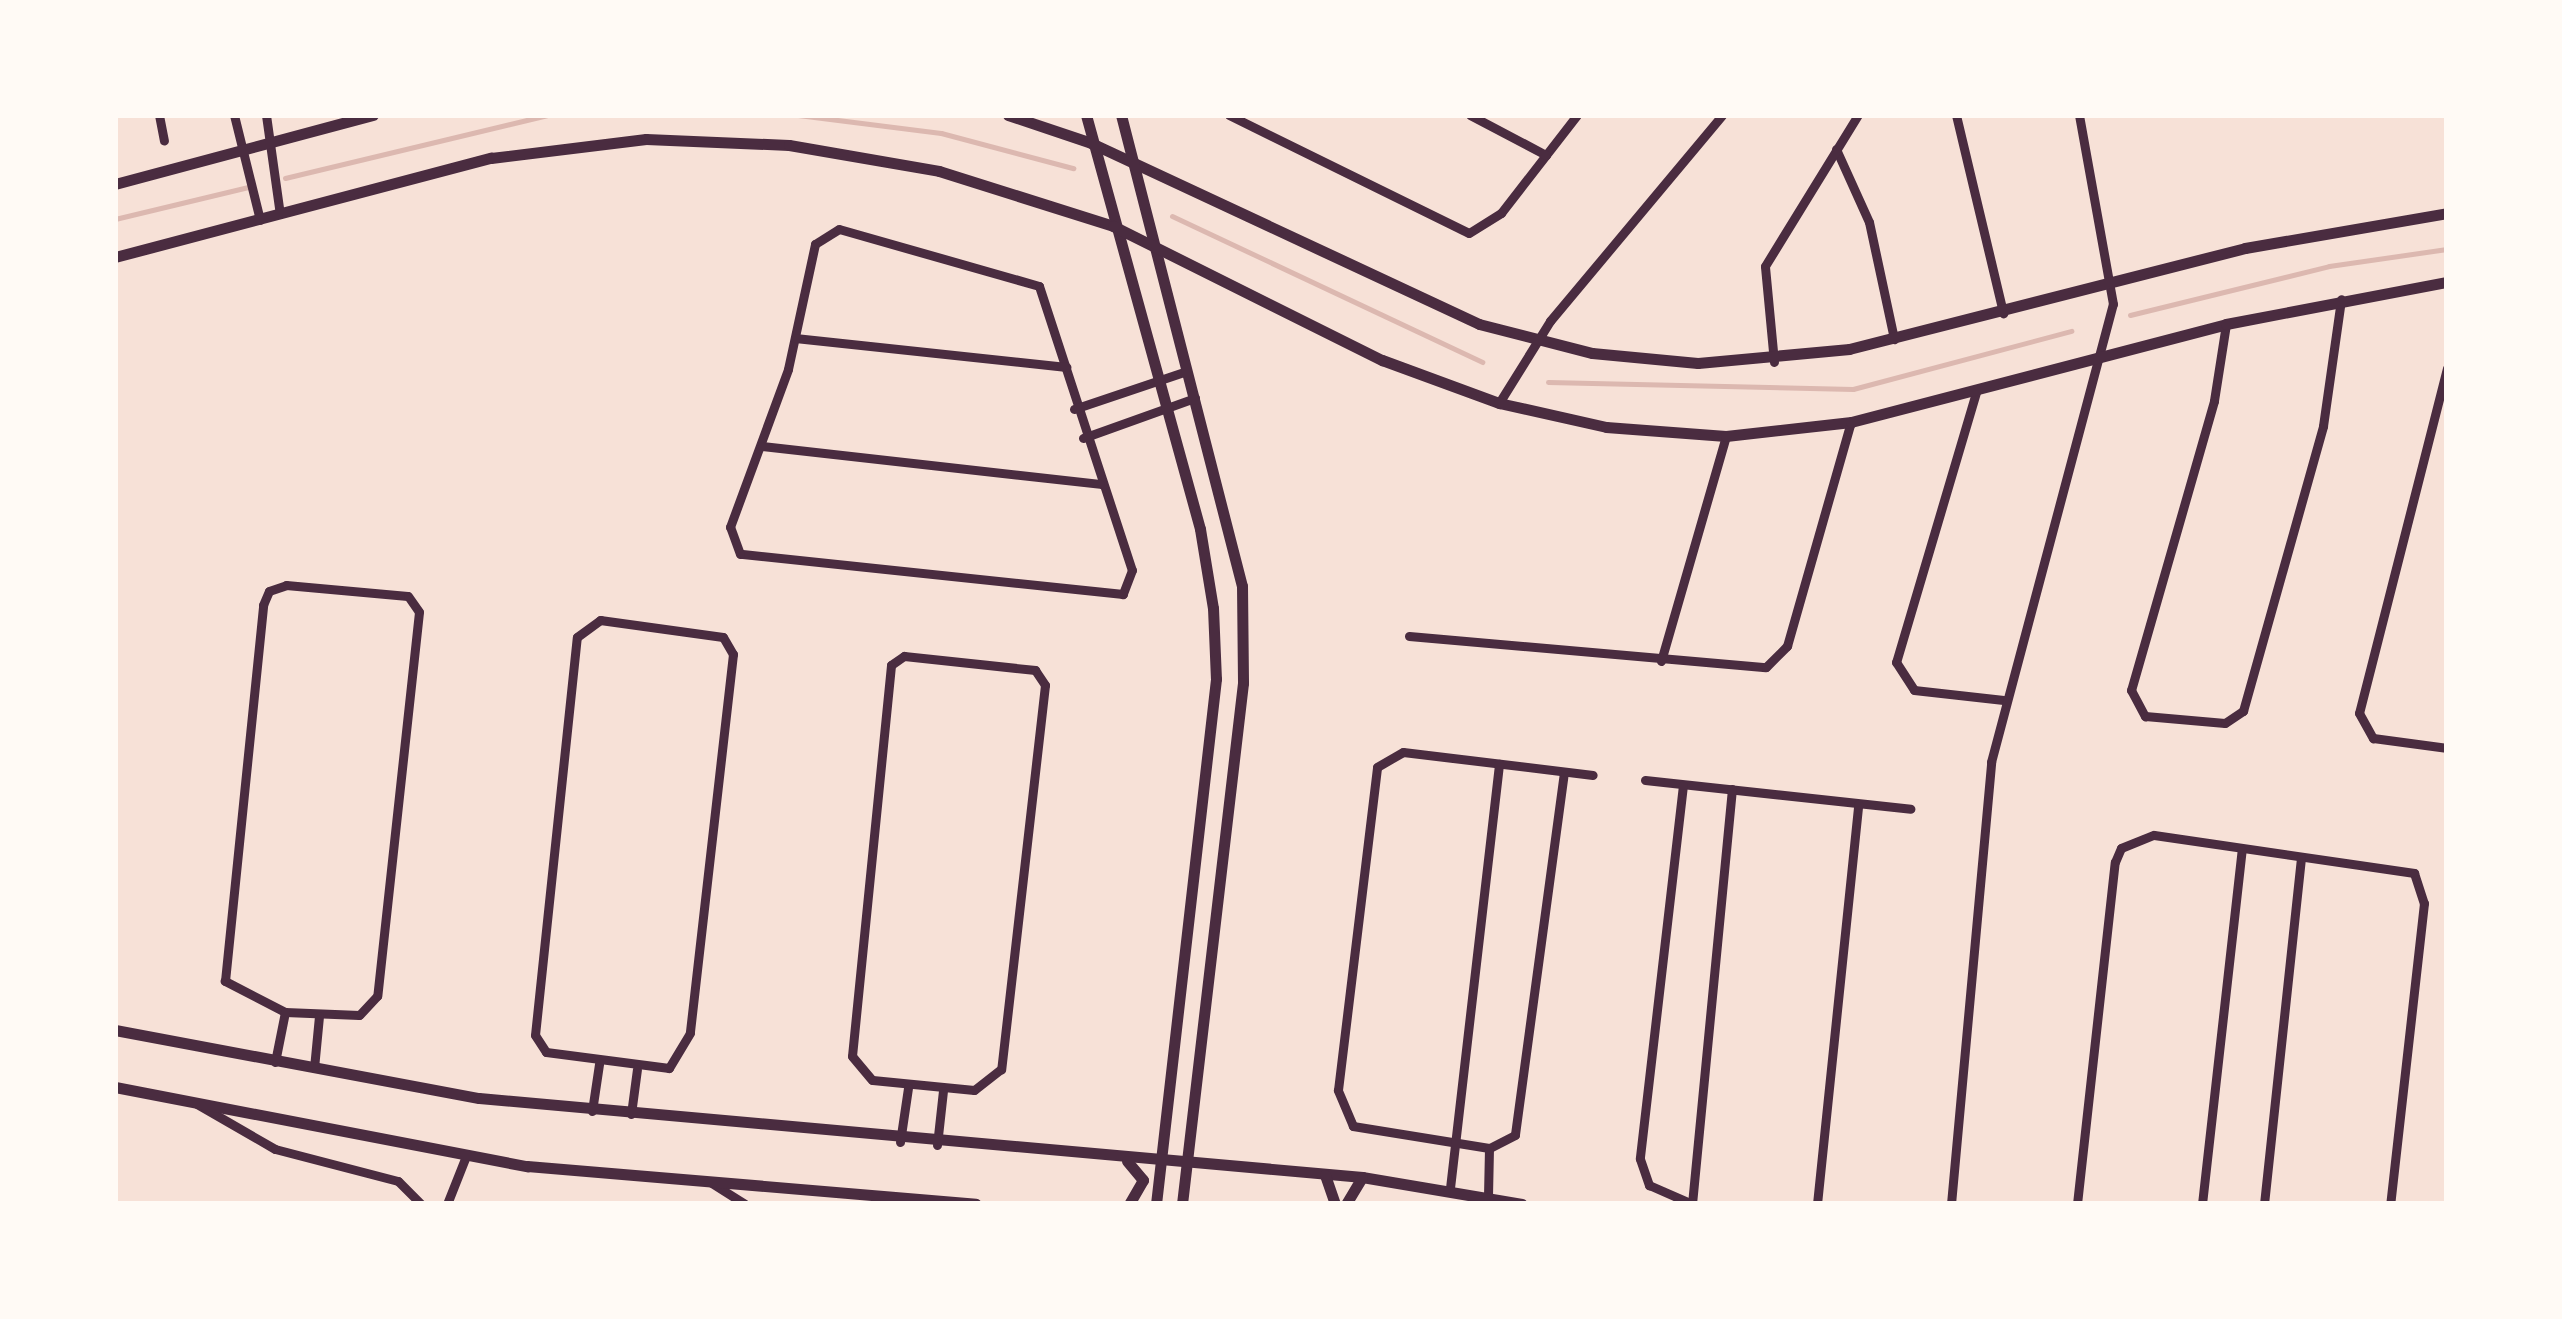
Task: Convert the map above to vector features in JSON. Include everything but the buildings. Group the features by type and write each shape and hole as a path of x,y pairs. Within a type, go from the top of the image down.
{"street":[{"path":"159,115 164,141"},
{"path":"234,115 260,220"},
{"path":"266,115 266,144 280,214"},
{"path":"115,184 373,115"},
{"path":"1008,115 1129,161 1400,292 1534,342 1698,363 1774,362 1894,340 2003,313 2115,278 2447,213"},
{"path":"1086,115 1113,226 1208,564 1216,679 1156,1204"},
{"path":"1121,115 1129,161 1235,540 1243,683 1182,1204"},
{"path":"1229,115 1455,232 1488,226 1577,115"},
{"path":"1470,115 1546,155"},
{"path":"1499,403 1534,342 1722,115"},
{"path":"1774,362 1765,266 1858,115"},
{"path":"1956,115 2003,313"},
{"path":"1951,1204 1984,810 2003,700 2105,352 2115,278 2080,115"},
{"path":"115,257 491,158 710,138 939,171 1113,226 1382,360 1499,403 1606,427 1726,436 1851,422 2105,352 2341,299 2447,282"},
{"path":"1836,150 1869,222 1894,340"},
{"path":"832,229 1026,278 1051,303 1074,409 1134,578 1111,598 746,558 730,527 762,446 795,338 815,244 832,229"},
{"path":"2226,324 2214,400 2131,690 2145,716 2225,723 2243,711 2323,426 2341,299"},
{"path":"795,338 1066,367"},
{"path":"2447,368 2359,713 2373,738 2447,748"},
{"path":"1074,409 1187,370"},
{"path":"1977,390 1896,662 1914,690 2003,700"},
{"path":"1083,438 1195,398"},
{"path":"1409,636 1482,636 1750,669 1779,660 1851,422"},
{"path":"1661,661 1726,436"},
{"path":"762,446 1100,484"},
{"path":"286,585 408,596 419,612 377,996 359,1015 319,1016 285,1012 225,980 263,605 269,590 286,585"},
{"path":"600,620 723,636 733,654 687,1052 669,1068 637,1070 599,1064 546,1052 533,1022 577,638 600,620"},
{"path":"904,656 1036,670 1045,685 1001,1068 974,1090 943,1090 908,1088 860,1072 850,1022 891,665 904,656"},
{"path":"1564,772 1510,1142 1489,1148 1368,1131 1345,1119 1338,1090 1376,767 1388,757 1500,764 1593,775"},
{"path":"1450,1188 1500,764"},
{"path":"1645,780 1910,809"},
{"path":"1683,785 1642,1174 1661,1198 1692,1204 1732,790"},
{"path":"1816,1204 1858,804"},
{"path":"2078,1204 2122,848 2154,835 2301,858 2402,867 2422,886 2390,1204"},
{"path":"2202,1204 2242,850"},
{"path":"2264,1204 2301,858"},
{"path":"275,1062 285,1012"},
{"path":"314,1068 319,1016"},
{"path":"115,1030 275,1062 592,1112 1127,1162 1362,1177 1450,1188 1522,1204"},
{"path":"592,1112 599,1064"},
{"path":"631,1116 637,1070"},
{"path":"115,1086 466,1156 710,1182 976,1204"},
{"path":"900,1142 908,1088"},
{"path":"937,1145 943,1090"},
{"path":"195,1103 275,1149 398,1181 421,1204"},
{"path":"1488,1196 1489,1148"},
{"path":"447,1204 466,1156"},
{"path":"1127,1162 1143,1180 1129,1204"},
{"path":"1325,1175 1336,1204"},
{"path":"1346,1204 1362,1177"},
{"path":"710,1182 746,1204"}],"waterway":[{"path":"285,178 547,115"},
{"path":"798,115 941,133 1073,168"},
{"path":"115,219 248,187"},
{"path":"1172,216 1482,362"},
{"path":"2130,315 2329,266 2447,249"},
{"path":"1548,382 1853,389 2071,331"}]}
